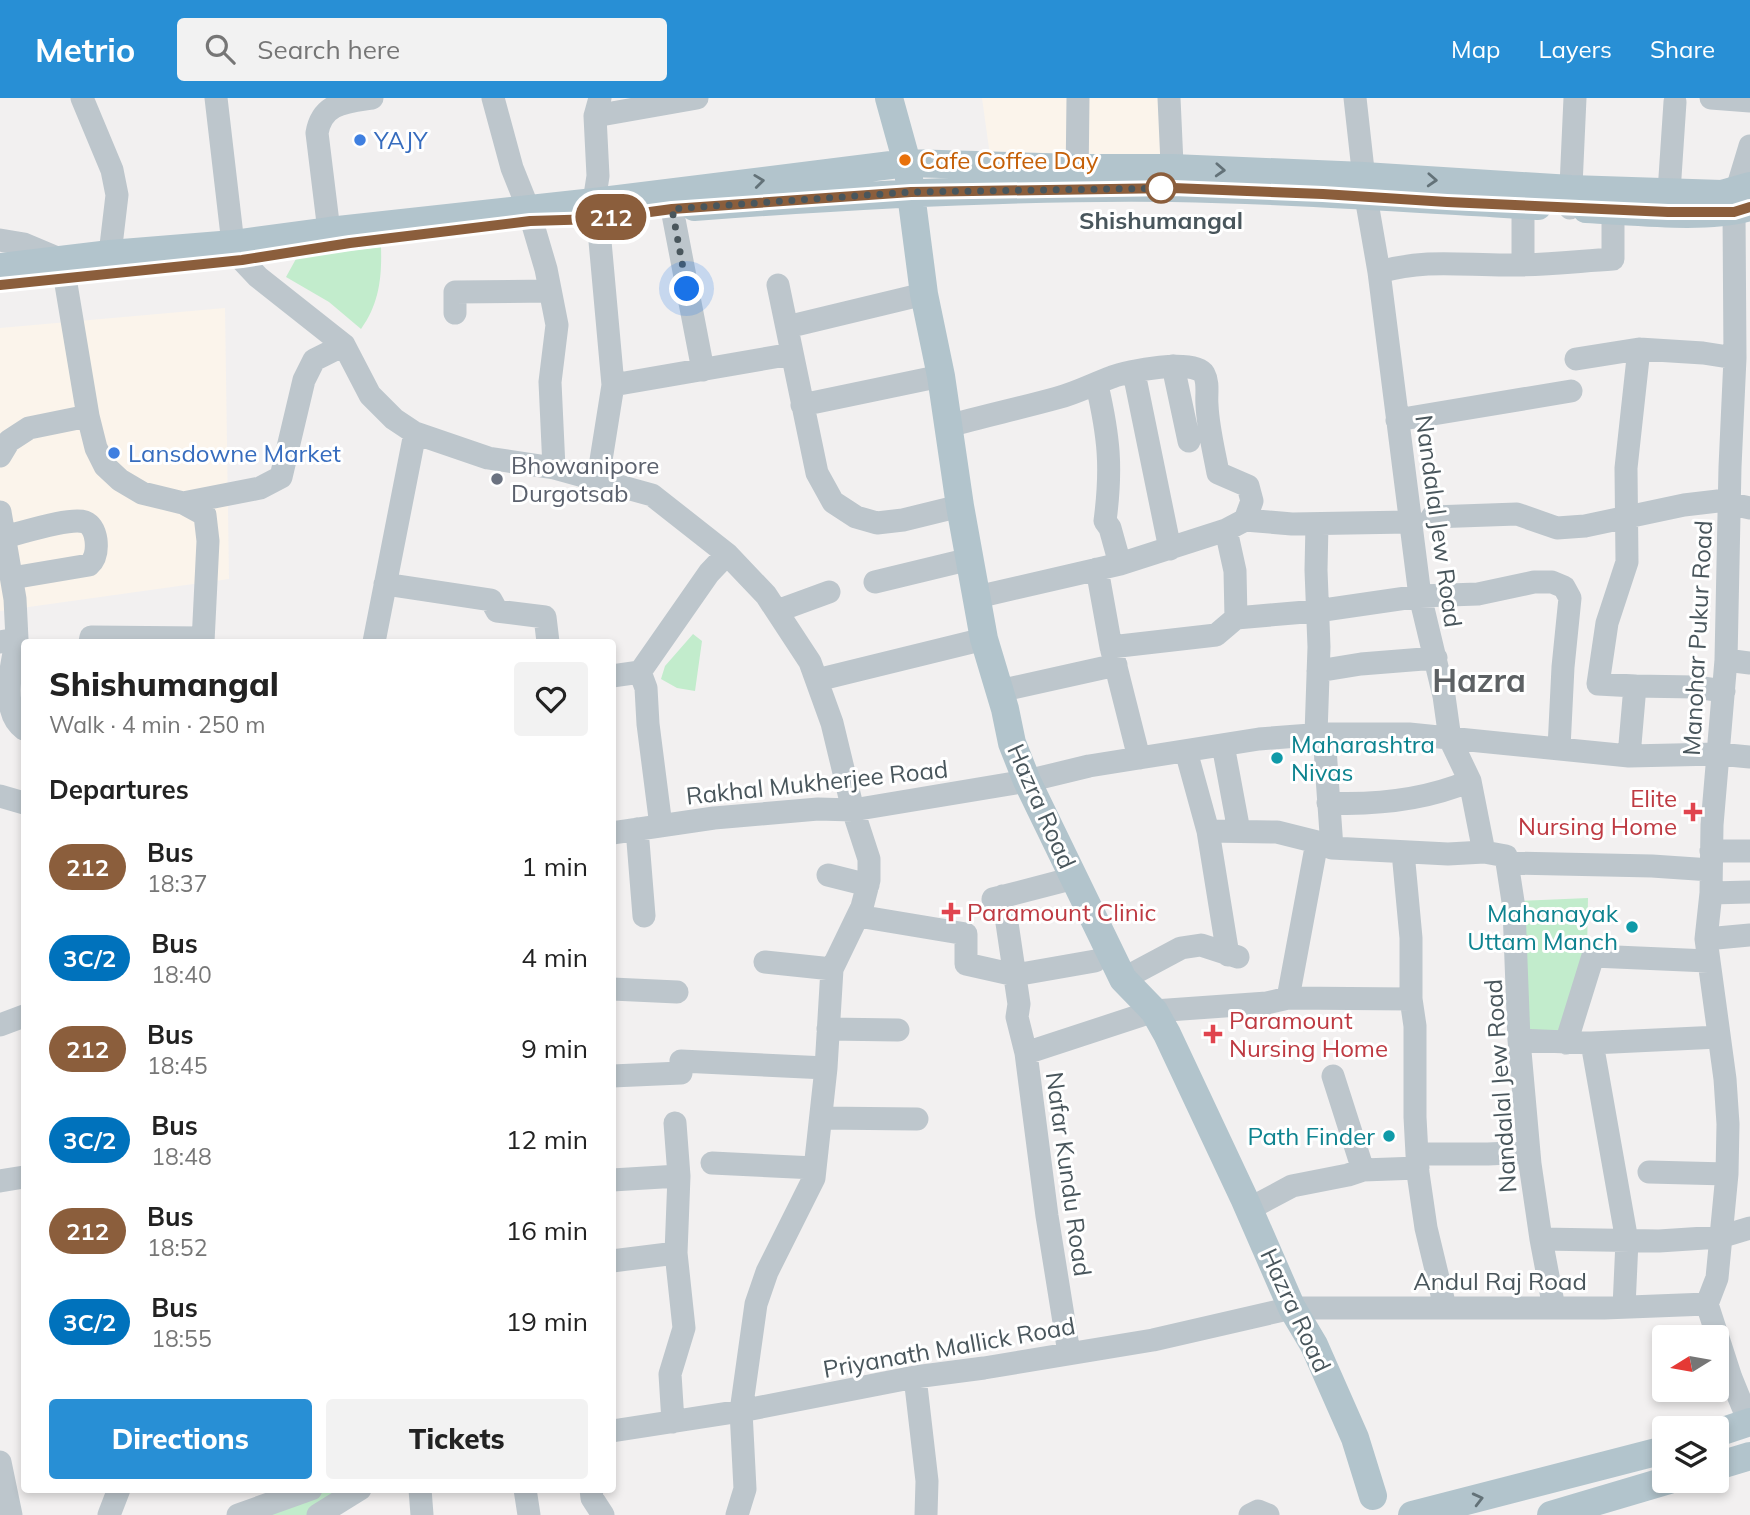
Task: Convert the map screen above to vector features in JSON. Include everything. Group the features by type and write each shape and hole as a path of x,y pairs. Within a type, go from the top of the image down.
{"main road":[{"name":"Hazra Road","path":"889,98 907,163 924,294 941,376 960,506 984,639 1012,743 1027,781 1123,979 1154,1011 1249,1209 1292,1308 1314,1345 1355,1438 1368,1506"},
{"path":"596,210 907,163 1078,178"},
{"path":"0,285 110,254 238,252 329,231 529,214 672,209 1078,178 1173,178 1571,199 1613,210 1743,199"},
{"path":"1365,187 1523,205 1669,192 1722,194 1743,199"},
{"path":"0,267 63,269 350,243 529,214"},
{"path":"1729,1429 1750,1422"},
{"path":"1412,1515 1652,1453"},
{"path":"1729,1462 1750,1456"},
{"path":"1551,1515 1609,1507 1652,1488"},
{"path":"1368,1506 1403,1515"}],"street":[{"path":"82,98 112,170 117,195 110,254"},
{"path":"216,98 238,252 278,294 344,345 370,395 394,419 415,433 488,458 554,468 652,495 727,554 766,595 810,662 817,680 832,723 853,810 869,859 868,885 858,916 832,969 826,1068 814,1178 767,1272 756,1304 741,1411 745,1489 737,1515"},
{"path":"329,231 317,133 319,119 328,109 372,98"},
{"path":"492,98 546,269 556,325 550,382 554,468"},
{"path":"598,479 613,385 594,189 598,176 598,107 697,98"},
{"path":"1078,98 1078,178"},
{"path":"1169,98 1173,178"},
{"name":"Nandalal Jew Road","path":"1355,98 1420,596 1444,696 1450,739 1470,781 1484,852"},
{"path":"1571,199 1575,98"},
{"path":"1711,98 1750,101"},
{"path":"1669,192 1675,102"},
{"name":"Manohar Pukur Road","path":"1707,1304 1717,1278 1727,1174 1728,1124 1707,950 1718,754 1740,506 1741,425 1735,358 1743,324 1743,199 1750,146"},
{"path":"1523,205 1523,265"},
{"path":"672,209 703,370"},
{"path":"1379,272 1405,265 1434,262 1523,265 1613,259 1613,210"},
{"path":"0,240 24,244 63,269 88,416 96,448 105,466 120,480 142,494 183,503 205,515 208,541 203,639"},
{"path":"778,285 817,473 833,502 856,517 877,523 903,520 960,506"},
{"path":"455,313 455,292 550,291"},
{"path":"787,327 924,294"},
{"path":"183,503 260,488 281,477 303,380 314,360 344,345"},
{"path":"1639,349 1626,468 1627,562 1607,623 1598,684 1695,687 1724,691"},
{"path":"1576,359 1639,349 1735,358"},
{"path":"613,385 792,354"},
{"path":"1173,366 1189,441"},
{"path":"948,426 1059,397 1097,385 1113,376 1173,366 1198,368 1204,374 1207,385 1206,404 1219,473 1248,486 1252,501 1236,525 1236,618"},
{"path":"1134,373 1170,550"},
{"path":"802,405 941,376"},
{"path":"1097,385 1108,443 1110,482 1105,521 1110,528 1120,564"},
{"path":"1397,420 1571,391"},
{"path":"0,456 9,441 29,428 88,416"},
{"path":"375,639 415,433"},
{"path":"1432,517 1517,514 1557,528 1625,519 1684,505 1718,501 1740,506"},
{"path":"0,512 12,578 5,696 10,716 21,726"},
{"path":"4,537 83,521 91,526 95,533 96,554 89,565 80,569 12,578"},
{"path":"977,597 1120,564 1170,550 1236,525 1409,522"},
{"path":"1288,998 1324,845 1328,803 1320,734 1317,524"},
{"path":"616,676 640,672 709,573 727,554"},
{"path":"875,582 970,559"},
{"path":"1097,569 1113,656 1139,758"},
{"path":"999,691 1113,656 1216,635 1236,618 1317,611 1420,596 1478,594 1552,582 1564,587 1570,598 1559,748"},
{"path":"385,584 491,600 497,611 545,617 548,639"},
{"path":"777,611 829,592"},
{"path":"91,639 166,639"},
{"path":"817,680 984,639"},
{"path":"1318,671 1361,664 1436,658"},
{"path":"1726,660 1750,663"},
{"path":"640,672 646,688 661,826"},
{"path":"1629,756 1635,686"},
{"name":"Rakhal Mukherjee Road","path":"616,833 714,818 818,809 853,810 1027,781 1089,766 1223,745 1320,734 1409,734 1629,756 1718,754 1750,757"},
{"path":"1223,745 1239,831"},
{"path":"1123,979 1181,948 1201,945 1234,957 1208,831 1186,751"},
{"path":"1328,803 1355,804 1422,797 1470,781"},
{"path":"0,796 21,802"},
{"path":"637,830 643,916"},
{"path":"1208,831 1277,832 1324,845 1403,852 1484,852 1506,856 1507,863 1652,866 1711,871 1750,892"},
{"path":"1711,871 1750,851"},
{"path":"1403,852 1411,938 1418,1161 1426,1228 1445,1307"},
{"name":"Nandalal Jew Road","path":"1507,863 1515,920 1519,1040 1529,1152 1554,1308"},
{"path":"828,875 868,885"},
{"path":"1026,1053 1017,1017 1019,1004 1015,975 998,897 1074,878"},
{"path":"858,916 966,934 965,964 1015,975 1095,961"},
{"path":"1566,1043 1593,956 1707,950 1750,934"},
{"path":"765,962 832,969"},
{"path":"616,989 677,992"},
{"name":"Nafar Kundu Road","path":"1069,1353 1047,1216 1026,1053 1154,1011 1268,1003 1288,998 1411,999"},
{"path":"0,1025 21,1017"},
{"path":"828,1029 898,1030"},
{"path":"1519,1040 1592,1043 1719,1037"},
{"path":"1592,1043 1627,1241 1624,1307"},
{"path":"616,1076 681,1073 681,1061 826,1068"},
{"path":"1333,1076 1363,1170"},
{"path":"821,1118 917,1119"},
{"path":"673,1422 670,1374 684,1328 676,1253 679,1176 675,1123"},
{"path":"1249,1209 1292,1186 1363,1170 1418,1161 1529,1152"},
{"path":"712,1163 815,1168"},
{"path":"1649,1172 1727,1174"},
{"path":"616,1180 679,1176"},
{"path":"0,1181 21,1178"},
{"path":"1541,1239 1627,1241 1720,1237 1750,1228"},
{"path":"616,1260 676,1253"},
{"path":"1707,1304 1731,1378 1745,1412 1750,1415"},
{"name":"Andul Raj Road","path":"1292,1308 1554,1308 1707,1304"},
{"name":"Priyanath Mallick Road","path":"616,1429 741,1411 915,1377 1153,1340 1292,1308"},
{"path":"915,1377 927,1481 926,1515"},
{"path":"0,1464 11,1515"},
{"path":"109,1515 117,1493"},
{"path":"238,1515 300,1493"},
{"path":"324,1513 354,1493"},
{"path":"420,1493 422,1515"},
{"path":"526,1493 529,1515"},
{"path":"591,1493 603,1515"},
{"path":"1250,1515 1258,1511 1268,1515"}],"shaded area":[{"path":"982,98 1170,98 1174,173 992,170"},
{"name":"Lansdowne Market","path":"225,308 229,579 0,611 0,328"}],"green space":[{"path":"381,247 378,290 372,310 361,329 329,302 286,277 297,257"},
{"path":"693,634 702,641 695,691 677,688 661,679 665,666"},
{"path":"1588,898 1587,954 1559,1035 1526,1036 1518,901"},
{"path":"302,1493 338,1494 313,1515 240,1515"}],"bus line":[{"name":"212","path":"0,285 242,260 350,243 530,221 598,219 672,209 911,192 1173,188 1668,212 1734,212 1750,207"}],"place":[{"name":"YAJY","path":"360,140"},
{"name":"Cafe Coffee Day","path":"905,160"},
{"name":"Shishumangal","path":"1161,188"},
{"name":"Lansdowne Market","path":"114,453"},
{"name":"Bhowanipore Durgotsab","path":"497,479"},
{"name":"Maharashtra Nivas","path":"1277,758"},
{"name":"Elite Nursing Home","path":"1693,812"},
{"name":"Paramount Clinic","path":"951,912"},
{"name":"Mahanayak Uttam Manch","path":"1632,927"},
{"name":"Paramount Nursing Home","path":"1213,1034"},
{"name":"Path Finder","path":"1389,1136"}],"district":[{"name":"Hazra","path":"1479,680"}],"route":[{"path":"687,289 672,209 911,192 1173,188 1161,188"}]}
